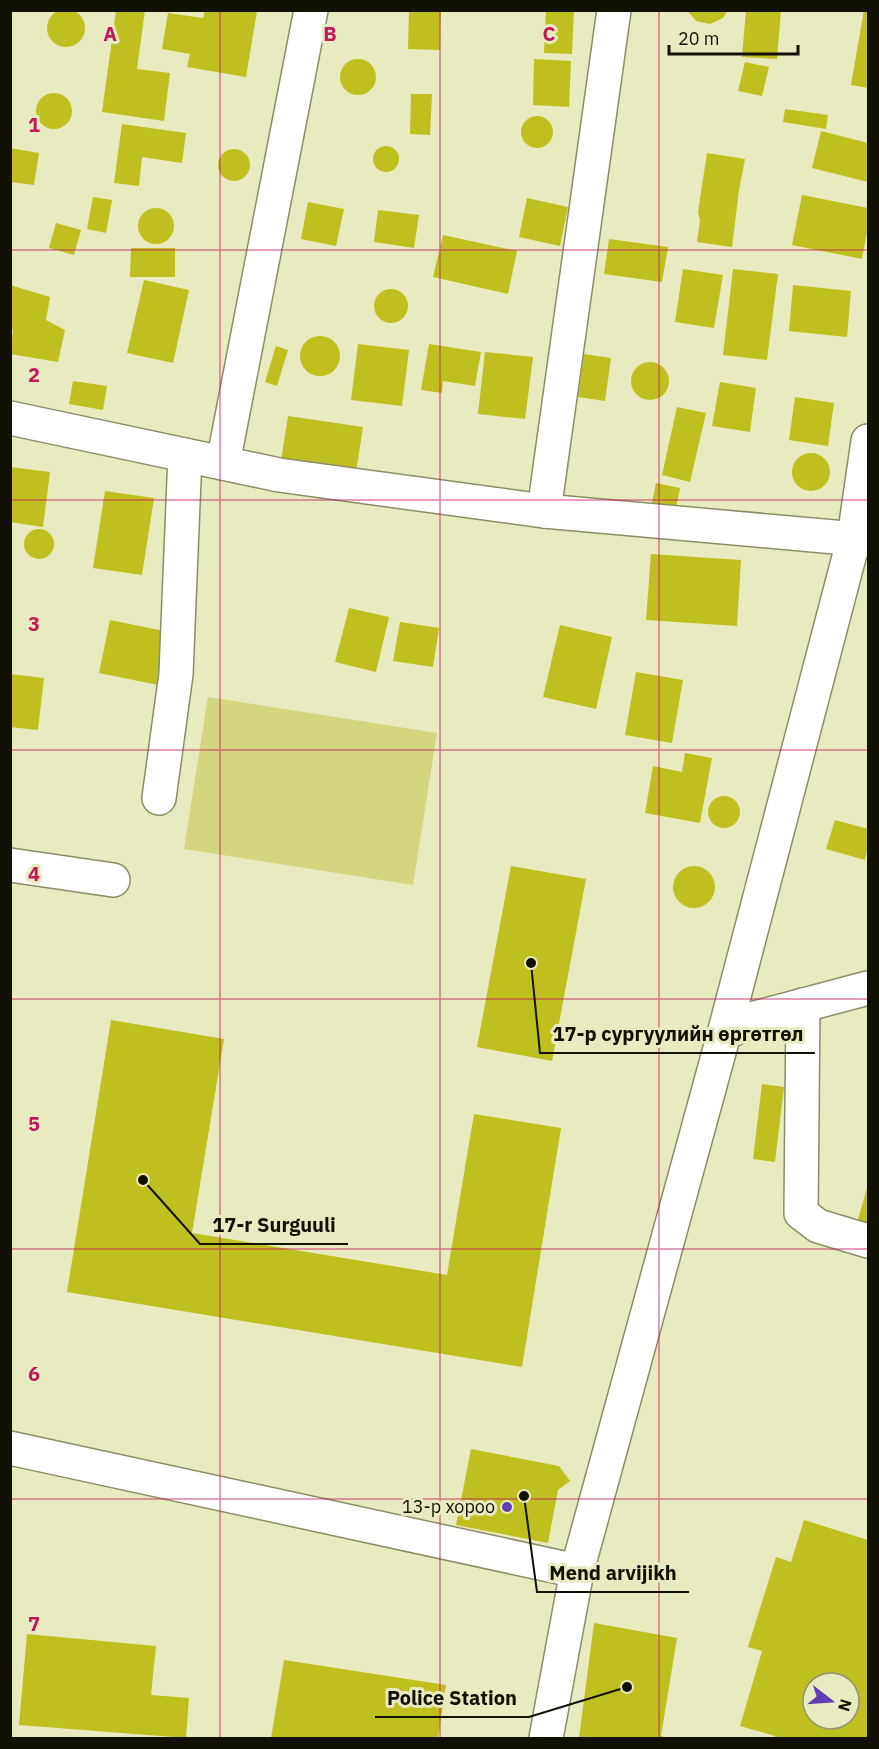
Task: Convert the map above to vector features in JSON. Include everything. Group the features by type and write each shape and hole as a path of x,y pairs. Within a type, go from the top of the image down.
{"street":[{"path":"223,463 311,10"},
{"path":"544,511 614,10"},
{"path":"10,418 279,475 544,511 861,539"},
{"path":"546,1738 577,1571 861,539 868,441"},
{"path":"159,798 176,674 185,455"},
{"path":"10,865 113,880"},
{"path":"724,1034 755,1018 868,987"},
{"path":"803,1005 801,1213 818,1226 868,1241"},
{"path":"10,1448 577,1571"}],"green space":[{"path":"208,697 437,733 413,885 184,849"}],"building":[{"path":"66,9 79,15 85,28 79,41 66,47 53,41 47,28 53,15"},
{"path":"116,10 145,10 137,69 170,73 164,121 102,112"},
{"path":"205,10 257,11 246,77 187,67 190,54 162,49 168,13 203,18"},
{"path":"409,10 441,10 440,50 408,49"},
{"path":"546,10 574,10 572,54 544,53"},
{"path":"687,10 728,10 723,18 710,24 696,21"},
{"path":"746,10 781,10 777,59 742,57"},
{"path":"864,10 868,10 868,88 851,85"},
{"path":"358,59 371,64 376,77 371,90 358,95 345,90 340,77 345,64"},
{"path":"534,59 571,61 569,107 533,105"},
{"path":"745,62 769,67 762,96 738,91"},
{"path":"54,93 67,98 72,111 67,124 54,129 41,124 36,111 41,98"},
{"path":"411,94 432,94 430,135 410,134"},
{"path":"785,109 828,115 826,129 783,122"},
{"path":"537,116 549,120 553,132 549,144 537,148 525,144 521,132 525,120"},
{"path":"122,124 186,133 182,163 142,157 139,186 114,183"},
{"path":"821,131 868,143 868,182 812,168"},
{"path":"386,146 395,150 399,159 395,168 386,172 377,168 373,159 377,150"},
{"path":"10,148 39,153 34,185 10,182"},
{"path":"234,149 245,154 250,165 245,176 234,181 223,176 218,165 223,154"},
{"path":"707,153 745,159 732,247 697,242 700,221 698,212"},
{"path":"802,195 868,208 868,226 862,259 792,245"},
{"path":"93,197 112,200 106,233 87,229"},
{"path":"527,198 568,207 560,246 519,237"},
{"path":"308,202 344,209 336,246 301,239"},
{"path":"156,208 169,213 174,226 169,239 156,244 143,239 138,226 143,213"},
{"path":"378,210 419,215 414,248 374,242"},
{"path":"56,223 81,230 74,255 49,248"},
{"path":"443,235 517,251 508,294 433,277"},
{"path":"609,239 668,247 662,282 604,274"},
{"path":"131,248 175,248 175,277 130,277"},
{"path":"683,269 723,275 714,328 675,322"},
{"path":"733,269 778,274 767,360 723,355"},
{"path":"144,280 189,290 173,363 127,353"},
{"path":"10,285 50,297 46,320 65,330 58,362 10,354 13,330 10,330"},
{"path":"793,285 851,291 847,337 789,331"},
{"path":"391,289 403,294 408,306 403,318 391,323 379,318 374,306 379,294"},
{"path":"320,336 334,342 340,356 334,370 320,376 306,370 300,356 306,342"},
{"path":"358,344 409,350 402,406 351,400"},
{"path":"429,344 481,352 475,386 443,381 442,393 421,390"},
{"path":"276,346 288,350 277,386 265,382"},
{"path":"485,352 533,357 525,419 478,414"},
{"path":"584,354 611,358 605,401 578,397"},
{"path":"650,362 663,368 669,381 663,394 650,400 637,394 631,381 637,368"},
{"path":"73,381 107,386 103,410 69,404"},
{"path":"720,382 756,388 750,432 712,426"},
{"path":"795,397 834,403 828,446 789,440"},
{"path":"677,407 706,413 690,482 662,475"},
{"path":"288,416 363,427 356,472 281,461"},
{"path":"811,453 818,454 824,459 829,465 829,479 824,485 818,490 811,491 804,490 798,485 793,479 792,472 793,465 798,459 804,454"},
{"path":"10,467 50,472 43,527 10,522"},
{"path":"656,483 680,488 676,508 652,503"},
{"path":"105,491 154,498 142,575 93,568"},
{"path":"39,529 45,530 53,538 53,550 45,558 39,559 33,558 25,550 24,544 25,538 33,530"},
{"path":"651,554 741,560 737,626 646,620"},
{"path":"349,608 389,617 376,672 335,662"},
{"path":"110,620 169,632 158,685 99,673"},
{"path":"400,622 439,628 433,667 393,661"},
{"path":"560,625 612,637 596,709 543,697"},
{"path":"636,672 683,680 672,743 625,735"},
{"path":"10,674 44,678 38,730 10,727"},
{"path":"685,753 712,758 700,823 645,813 653,766 682,772"},
{"path":"724,796 736,800 740,812 736,824 724,828 712,824 708,812 712,800"},
{"path":"835,820 868,829 865,860 826,849"},
{"path":"511,866 586,879 552,1061 477,1047"},
{"path":"694,866 709,872 715,887 709,902 694,908 679,902 673,887 679,872"},
{"path":"111,1020 224,1039 192,1233 447,1275 474,1114 561,1128 522,1367 67,1292"},
{"path":"762,1084 784,1087 775,1162 753,1159"},
{"path":"868,1184 868,1231 856,1227"},
{"name":"13-р хороо","path":"471,1449 559,1466 570,1481 558,1490 548,1543 456,1525"},
{"path":"804,1520 868,1540 868,1738 775,1738 775,1736 740,1726 762,1651 748,1647 776,1557 791,1562"},
{"path":"594,1623 677,1638 661,1736 669,1738 579,1738"},
{"path":"27,1634 156,1646 151,1695 189,1698 186,1738 19,1725"},
{"path":"284,1660 446,1685 438,1738 271,1738"}],"place":[{"name":"17-р сургуулийн өргөтгөл","path":"531,963"},
{"name":"17-r Surguuli","path":"143,1180"},
{"name":"Mend arvijikh","path":"524,1496"},
{"name":"13-р хороо","path":"507,1507"},
{"name":"Police Station","path":"627,1687"}]}
